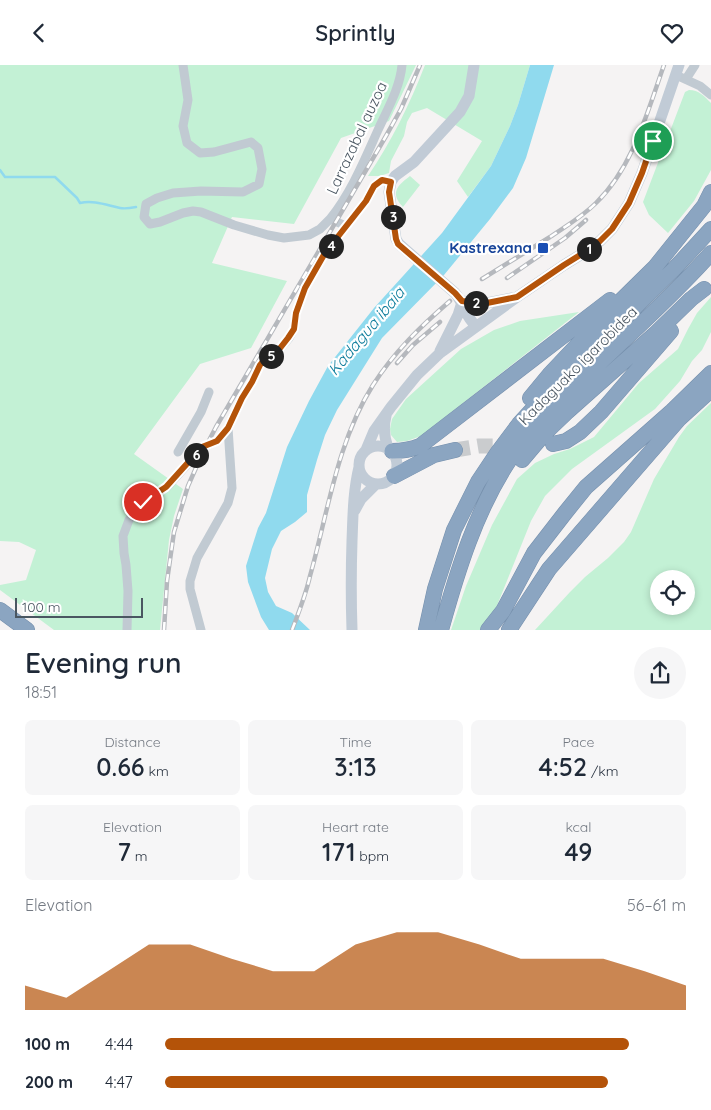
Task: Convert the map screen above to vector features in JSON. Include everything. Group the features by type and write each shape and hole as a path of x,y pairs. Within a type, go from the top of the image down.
{"highway":[{"path":"454,530 458,506 488,451 549,375 655,267 704,206 711,193"},
{"name":"Kadaguako igarobidea","path":"426,630 435,589 454,530 478,482 498,452 519,424 556,384 628,316 711,229"},
{"path":"390,450 401,451 420,446 621,291 666,245 679,237"},
{"name":"Kadaguako igarobidea","path":"441,630 469,539 495,484 510,459 530,433 588,374 661,306 711,253"},
{"path":"481,512 544,434 707,285"},
{"path":"553,444 566,441 580,432 601,412 694,303 707,285"},
{"path":"496,630 503,611 534,553 586,487 672,411 711,373"},
{"path":"512,627 549,569 679,419 711,389"},
{"path":"394,476 434,455 455,450"},
{"path":"0,611 27,630"},
{"path":"488,630 503,611"}],"street":[{"name":"Larrazabal auzoa","path":"183,65 188,100 183,126 186,143 200,153 214,152 251,142 258,148 262,169 259,183 243,192 201,191 173,193 156,198 146,204 144,217 150,224 160,223 182,213 201,212 234,225 268,235 284,237 309,235 320,229 339,208 362,165 397,89 402,65"},
{"path":"474,65 469,96 460,112 414,162 395,176 391,182 389,192 398,244 458,297 468,318 476,325"},
{"path":"352,630 351,593 355,484 359,461 374,431 390,407 417,375 440,353 476,325 585,252 612,229 629,203 642,173 680,71 695,65"},
{"path":"680,71 711,95"},
{"path":"128,630 128,591 123,536 129,520 143,502 166,487 202,447 217,441 228,428 260,365 264,360 277,352 294,329 296,313 305,288 325,253 366,201 374,186 382,180 391,182"},
{"path":"330,219 346,226"},
{"path":"458,297 482,304 517,297"},
{"path":"440,353 458,315 458,297"},
{"path":"178,452 201,412 209,392"},
{"path":"359,467 365,479 370,483 383,484 394,476 398,466 395,456 384,437 386,415"},
{"path":"201,630 190,589 190,581 198,558 228,503 232,488 228,428"},
{"path":"366,450 383,446 390,450"},
{"path":"353,519 361,499 376,484"}],"green space":[{"path":"0,65 416,65 389,121 341,138 294,224 232,217 212,263 287,281 251,348 200,364 134,454 183,489 174,516 169,540 160,630 54,630 0,590 0,585 26,580 36,550 19,542 0,541"},
{"path":"425,65 530,65 510,126 491,166 468,197 457,181 482,141 427,108 412,113 407,122 404,136 391,161 389,173 380,176 368,176 400,122"},
{"path":"689,90 699,92 711,103 711,170 694,201 668,233 649,215 643,202 685,92"},
{"path":"410,176 420,185 403,207 396,198 396,193 399,186"},
{"path":"711,297 711,332 702,350 692,361 680,381 655,409 572,469 545,496 531,521 496,608 483,630 451,630 466,586 492,525 517,479 535,463 594,437 639,383 678,349 697,313"},
{"path":"579,312 421,436 397,442 391,435 392,419 406,399 461,349 494,330 520,321"},
{"path":"711,403 711,630 535,630 585,577 624,542 631,532 654,479 687,426"}],"water":[{"name":"Kadagua ibaia","path":"530,65 554,65 526,158 513,188 444,275 382,338 337,410 325,435 307,495 307,512 281,531 272,549 265,578 268,592 276,606 292,613 310,630 269,630 261,617 248,582 246,566 258,528 266,513 287,447 328,366 374,308 442,233 491,166 510,126"}],"waterway":[{"path":"0,170 5,177 55,177 80,203 95,202 122,208 136,207"}],"tunnel":[{"path":"455,450 479,446 513,446"}],"railway":[{"path":"164,630 167,581 174,532 188,486 203,452 386,136 401,109 420,65"},
{"path":"482,279 574,221 591,208 609,189 638,139 664,65"},
{"path":"507,278 565,238 586,220"},
{"path":"292,630 306,589 342,454 350,430 361,407 381,373 399,351 418,330 450,301"},
{"path":"397,363 413,345 440,322"}],"place":[{"name":"Kastrexana","path":"543,248"}],"route":[{"path":"143,502 166,487 202,447 217,441 228,428 235,410 260,365 264,360 277,352 294,329 296,313 305,288 325,253 366,201 374,186 382,180 391,182 389,192 398,244 462,301 482,304 517,297 600,241 612,229 629,203 653,141"}]}
